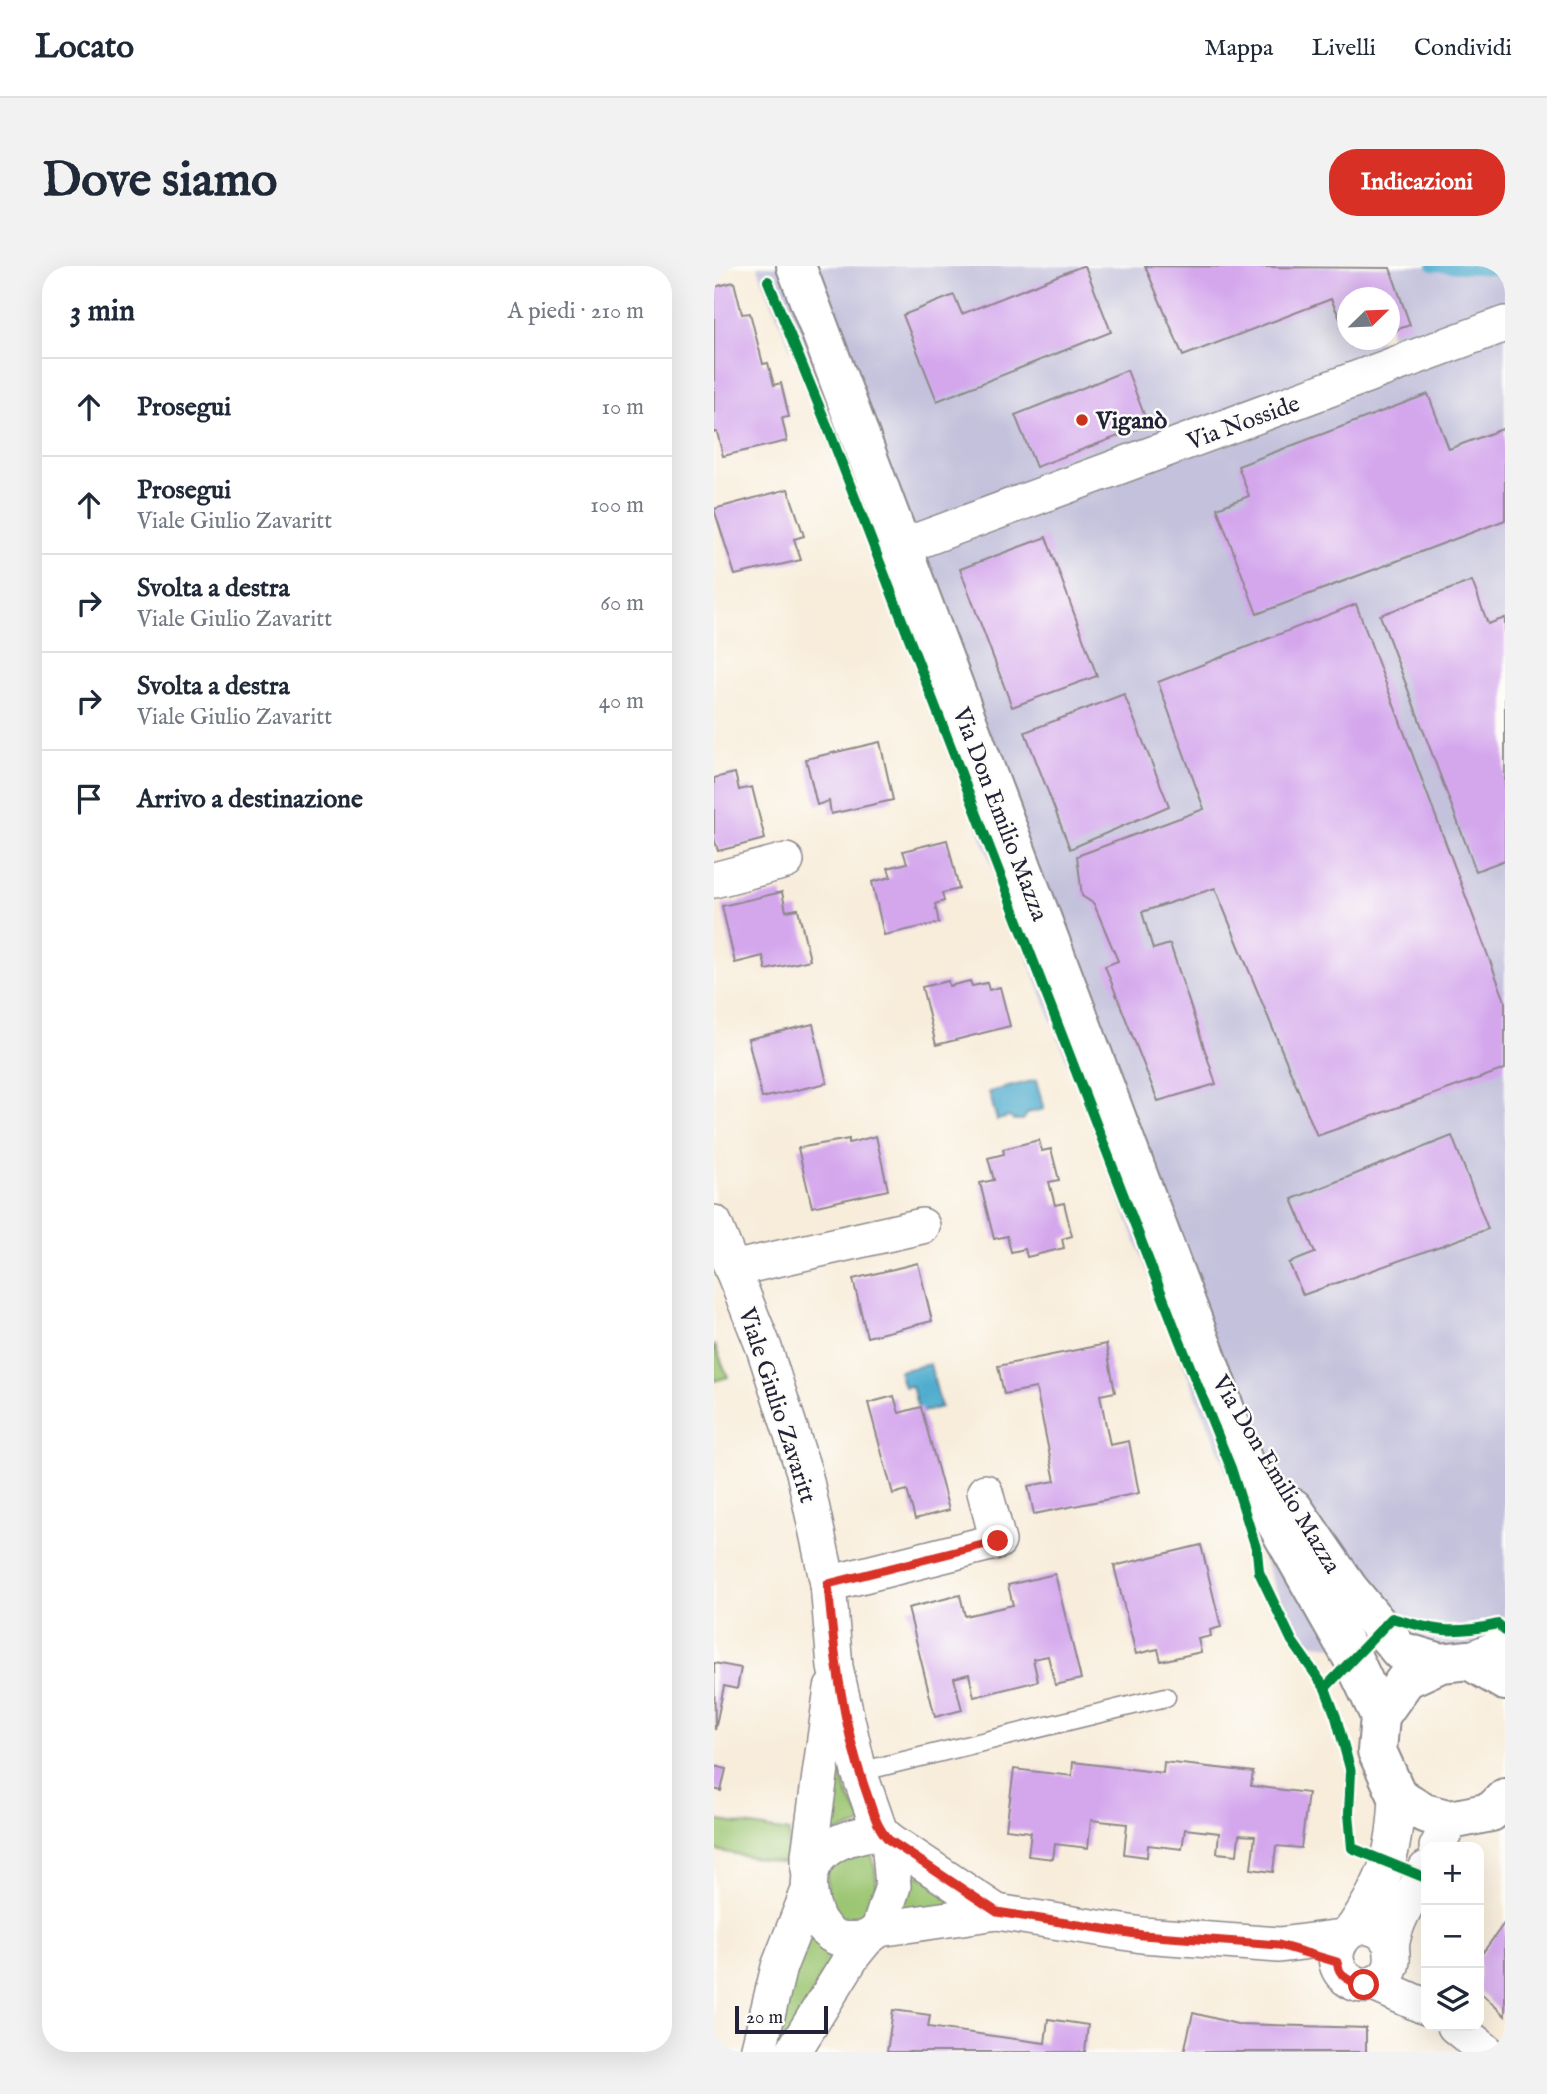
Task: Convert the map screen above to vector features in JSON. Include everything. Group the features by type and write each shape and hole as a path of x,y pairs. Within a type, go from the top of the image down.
{"street":[{"name":"Via Don Emilio Mazza","path":"796,266 1208,1361 1246,1470 1353,1659 1380,1716"},
{"name":"Via Nosside","path":"901,547 1505,324"},
{"path":"714,880 786,861"},
{"name":"Viale Giulio Zavaritt","path":"714,1223 764,1348 804,1472 828,1584 835,1667 859,1772 884,1836"},
{"path":"732,1269 922,1226"},
{"name":"Via Don Emilio Mazza","path":"1208,1361 1303,1524 1348,1588 1400,1651 1455,1662 1505,1681"},
{"path":"828,1584 998,1541 985,1492"},
{"path":"1421,1879 1402,1917 1386,1962 1364,1985 1353,1983 1343,1976 1344,1943 1376,1894 1389,1862 1395,1833 1397,1795 1377,1751 1380,1716 1406,1679 1505,1645"},
{"name":"Viale Giulio Zavaritt","path":"758,2052 779,1967 809,1881 809,1854 835,1667"},
{"path":"1397,1795 1424,1813 1444,1834 1500,1810"},
{"path":"997,1912 884,1836 855,1835 825,1849 809,1881 817,1921 837,1938 997,1912 1142,1935 1279,1945 1344,1943 1365,1926 1381,1931 1386,1962 1421,2001"},
{"path":"793,2052 853,1955 873,1934 893,1886 884,1836"},
{"path":"1386,1962 1421,1993"},
{"path":"1461,2031 1487,2052"}],"lane":[{"path":"859,1772 1166,1697"}],"shaded area":[{"path":"757,266 1505,266 1505,1665 1298,1642 1179,1354 860,520"}],"green space":[{"path":"714,1344 728,1377 714,1381"},
{"path":"833,1751 848,1795 864,1824 825,1836"},
{"path":"714,1820 789,1832 788,1864 714,1850"},
{"path":"870,1850 876,1874 875,1900 867,1917 851,1929 829,1916 826,1866 839,1853"},
{"path":"902,1863 961,1903 894,1922"},
{"path":"805,1926 837,1948 781,2052 767,2052"}],"water":[{"path":"1036,1080 1044,1109 1028,1113 1023,1120 1013,1120 1010,1117 997,1120 989,1092"},
{"path":"930,1364 941,1407 919,1413 912,1386 904,1387 899,1371"}],"building":[{"path":"1085,266 1111,332 937,401 903,315 954,295 962,314"},
{"path":"1145,266 1390,268 1397,287 1337,287 1337,312 1331,299 1183,356"},
{"path":"734,282 742,314 750,313 763,364 768,363 774,385 781,383 789,417 782,418 787,441 723,456 717,432 714,432 714,287"},
{"path":"1400,296 1410,325 1400,328"},
{"name":"Viganò","path":"1127,370 1148,425 1036,467 1015,415"},
{"path":"1428,394 1449,449 1505,428 1505,520 1257,614 1217,508 1249,496 1238,466"},
{"path":"788,489 804,536 794,539 801,560 735,575 714,509"},
{"path":"1046,537 1097,676 1012,707 960,569"},
{"path":"1472,581 1488,624 1505,618 1505,860 1476,871 1380,615"},
{"path":"1356,604 1505,1001 1505,1069 1317,1136 1215,888 1142,912 1153,949 1170,944 1216,1084 1158,1101 1105,966 1118,961 1094,904 1082,896 1077,856 1204,809 1158,682"},
{"path":"1124,694 1169,806 1070,849 1025,732"},
{"path":"880,742 893,800 831,814 829,801 817,805 806,759"},
{"path":"735,773 739,790 752,787 765,839 718,851 714,838 714,778"},
{"path":"947,840 959,889 942,893 944,901 935,904 939,923 884,935 872,882 891,877 888,868 907,863 903,851"},
{"path":"782,892 786,911 798,909 810,960 766,970 763,956 735,963 722,906"},
{"path":"948,981 949,986 970,981 972,986 987,983 989,990 1000,987 1010,1026 936,1045 922,987"},
{"path":"813,1024 827,1083 762,1098 748,1039"},
{"path":"876,1136 888,1190 812,1207 798,1148 849,1139 849,1143"},
{"path":"1452,1136 1488,1229 1303,1295 1289,1263 1315,1253 1292,1199"},
{"path":"1039,1140 1042,1151 1051,1149 1059,1180 1049,1182 1055,1205 1064,1203 1072,1236 1062,1239 1064,1248 1027,1257 1025,1249 1011,1252 1007,1236 994,1239 980,1183 994,1180 988,1158 1004,1154 1003,1149"},
{"path":"918,1263 932,1321 867,1337 853,1279"},
{"path":"1106,1344 1115,1392 1100,1395 1110,1445 1129,1441 1139,1493 1034,1514 1028,1486 1055,1481 1036,1388 1004,1394 998,1366"},
{"path":"894,1396 899,1413 921,1407 949,1510 915,1519 907,1490 893,1494 868,1403"},
{"path":"1201,1545 1221,1627 1210,1630 1211,1636 1198,1639 1201,1652 1161,1661 1158,1649 1136,1654 1114,1566"},
{"path":"1055,1574 1081,1679 1055,1685 1048,1656 1033,1659 1038,1681 974,1697 969,1674 954,1678 962,1710 935,1717 908,1608 960,1595 965,1616 1013,1605 1008,1585"},
{"path":"714,1663 741,1668 737,1689 724,1686 715,1730"},
{"path":"1073,1762 1163,1773 1164,1762 1253,1772 1251,1786 1308,1793 1301,1848 1276,1846 1273,1872 1251,1869 1255,1836 1239,1835 1237,1855 1217,1853 1219,1833 1185,1829 1182,1849 1148,1845 1147,1857 1124,1854 1127,1824 1091,1820 1088,1848 1055,1844 1053,1859 1028,1856 1031,1832 1006,1829 1014,1769 1072,1776"},
{"path":"714,1766 726,1769 721,1791 714,1789"},
{"path":"1505,1922 1505,2016 1484,1996 1484,1951"},
{"path":"893,2010 930,2015 928,2027 1045,2043 1048,2019 1088,2025 1085,2052 887,2052"},
{"path":"1193,2013 1237,2024 1366,2028 1366,2052 1184,2052"}],"waterway":[{"path":"1432,266 1505,271"}],"cycle path":[{"path":"768,281 830,433 1231,1468 1257,1551 1259,1572 1292,1641 1325,1688 1336,1717 1351,1772 1349,1813 1352,1848 1421,1876"},
{"path":"1325,1688 1392,1618 1444,1630 1468,1630 1498,1624 1505,1631"}],"place":[{"name":"Viganò","path":"1082,420"}],"route":[{"path":"998,1541 828,1584 835,1667 859,1772 880,1832 997,1912 1142,1935 1279,1945 1337,1962 1343,1976 1353,1983 1364,1985"}]}
